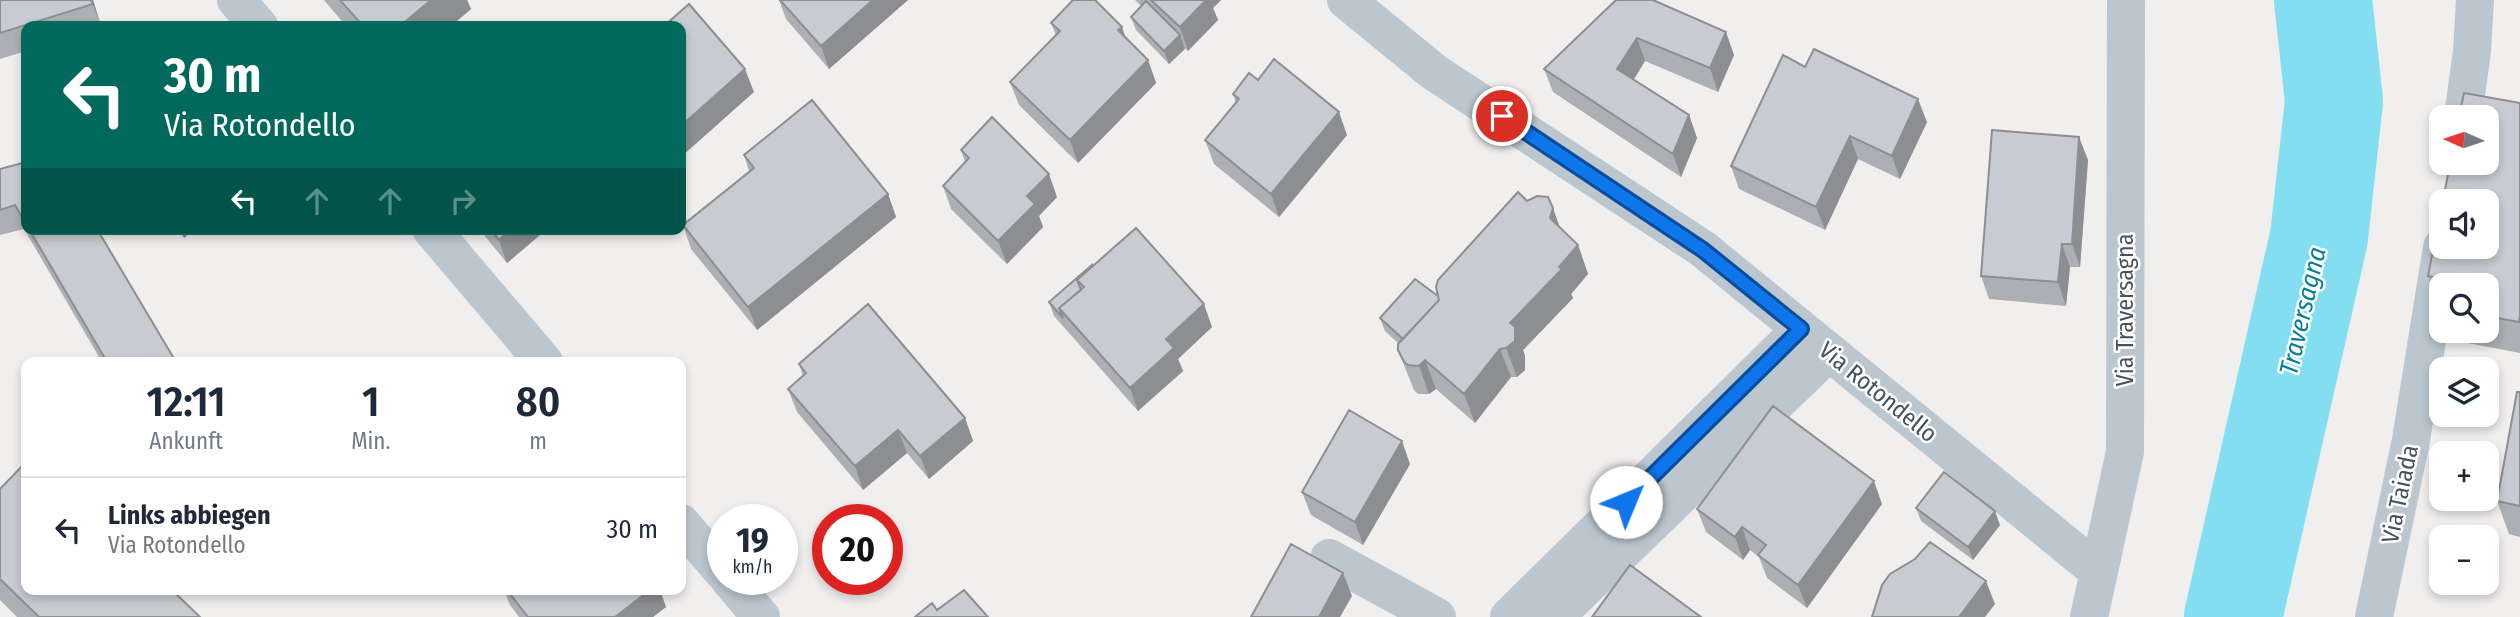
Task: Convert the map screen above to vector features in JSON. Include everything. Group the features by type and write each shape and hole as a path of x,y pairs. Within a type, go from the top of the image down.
{"street":[{"path":"236,0 255,21"},
{"name":"Via Traversagna","path":"2089,617 2125,452 2126,0"},
{"path":"2465,105 2475,0"},
{"name":"Via Rotondello","path":"1361,6 1434,72 1703,250 2098,571"},
{"path":"436,235 540,357"},
{"name":"Via Taiada","path":"2374,617 2411,440 2440,259"},
{"path":"1509,617 1815,341"},
{"path":"1555,617 1815,341"},
{"path":"686,529 707,553"},
{"path":"1329,558 1437,617"},
{"path":"742,595 761,617"}],"building":[{"path":"0,0 91,0 93,4 38,21 21,21 21,26 0,33"},
{"path":"340,0 431,0 406,21 359,21"},
{"path":"780,0 873,0 821,46"},
{"path":"1073,0 1095,0 1122,27 1118,30 1148,60 1070,140 1010,82 1060,31 1051,23"},
{"path":"1151,0 1206,0 1180,27"},
{"path":"1616,0 1653,0 1726,32 1710,68 1637,38 1617,69 1689,115 1673,154 1544,69"},
{"path":"1146,1 1180,35 1164,51 1131,17"},
{"path":"689,4 745,69 686,122 686,21 670,21"},
{"path":"1814,49 1918,99 1892,156 1850,136 1816,207 1731,166 1783,55 1805,67"},
{"path":"1274,59 1339,112 1271,194 1205,140 1239,99 1233,94 1249,73 1258,80"},
{"path":"2464,93 2520,103 2519,322 2499,318 2499,273 2429,273 2428,276 2431,259 2499,259 2499,189 2445,189 2448,175 2499,175 2499,105 2462,105"},
{"path":"812,100 888,194 748,307 686,229 686,223 754,168 744,155"},
{"path":"992,117 1049,174 1027,196 1035,204 998,241 943,186 969,158 961,150"},
{"path":"1992,130 2079,137 2072,244 2062,244 2058,282 1981,276"},
{"path":"21,163 21,215 15,205 0,210 0,169"},
{"path":"1518,192 1527,201 1537,196 1548,197 1553,208 1550,218 1578,245 1559,267 1562,269 1510,323 1515,327 1515,341 1500,349 1464,394 1425,360 1419,366 1404,362 1398,344 1439,300 1436,287 1438,280"},
{"path":"1136,228 1204,304 1166,339 1174,348 1130,388 1059,308 1084,287 1077,280"},
{"path":"33,235 101,235 173,357 104,357"},
{"path":"1092,265 1077,280 1081,290 1059,308 1063,318 1049,302"},
{"path":"1415,279 1438,296 1439,300 1403,339 1380,318"},
{"path":"868,304 965,418 920,456 898,430 855,466 788,389 806,373 799,364"},
{"path":"2517,392 2520,392 2520,506 2499,501"},
{"path":"1773,406 1874,481 1798,585 1758,555 1766,545 1742,527 1735,537 1697,509"},
{"path":"1349,410 1402,441 1355,522 1302,492"},
{"path":"21,467 21,595 177,595 200,617 39,617 0,579 0,489"},
{"path":"1944,472 1995,511 1968,547 1916,508"},
{"path":"1930,542 1986,581 1959,617 1872,617 1882,585 1890,574 1915,559"},
{"path":"1291,544 1343,573 1319,617 1251,617"},
{"path":"1630,565 1701,617 1592,617"},
{"path":"964,590 988,617 915,617 932,603 937,610"},
{"path":"511,595 644,595 615,617 528,617"}],"waterway":[{"name":"Traversagna","path":"2233,617 2319,237 2334,101 2323,0"}],"route":[{"path":"1502,116 1703,250 1801,329 1626,502"}]}
